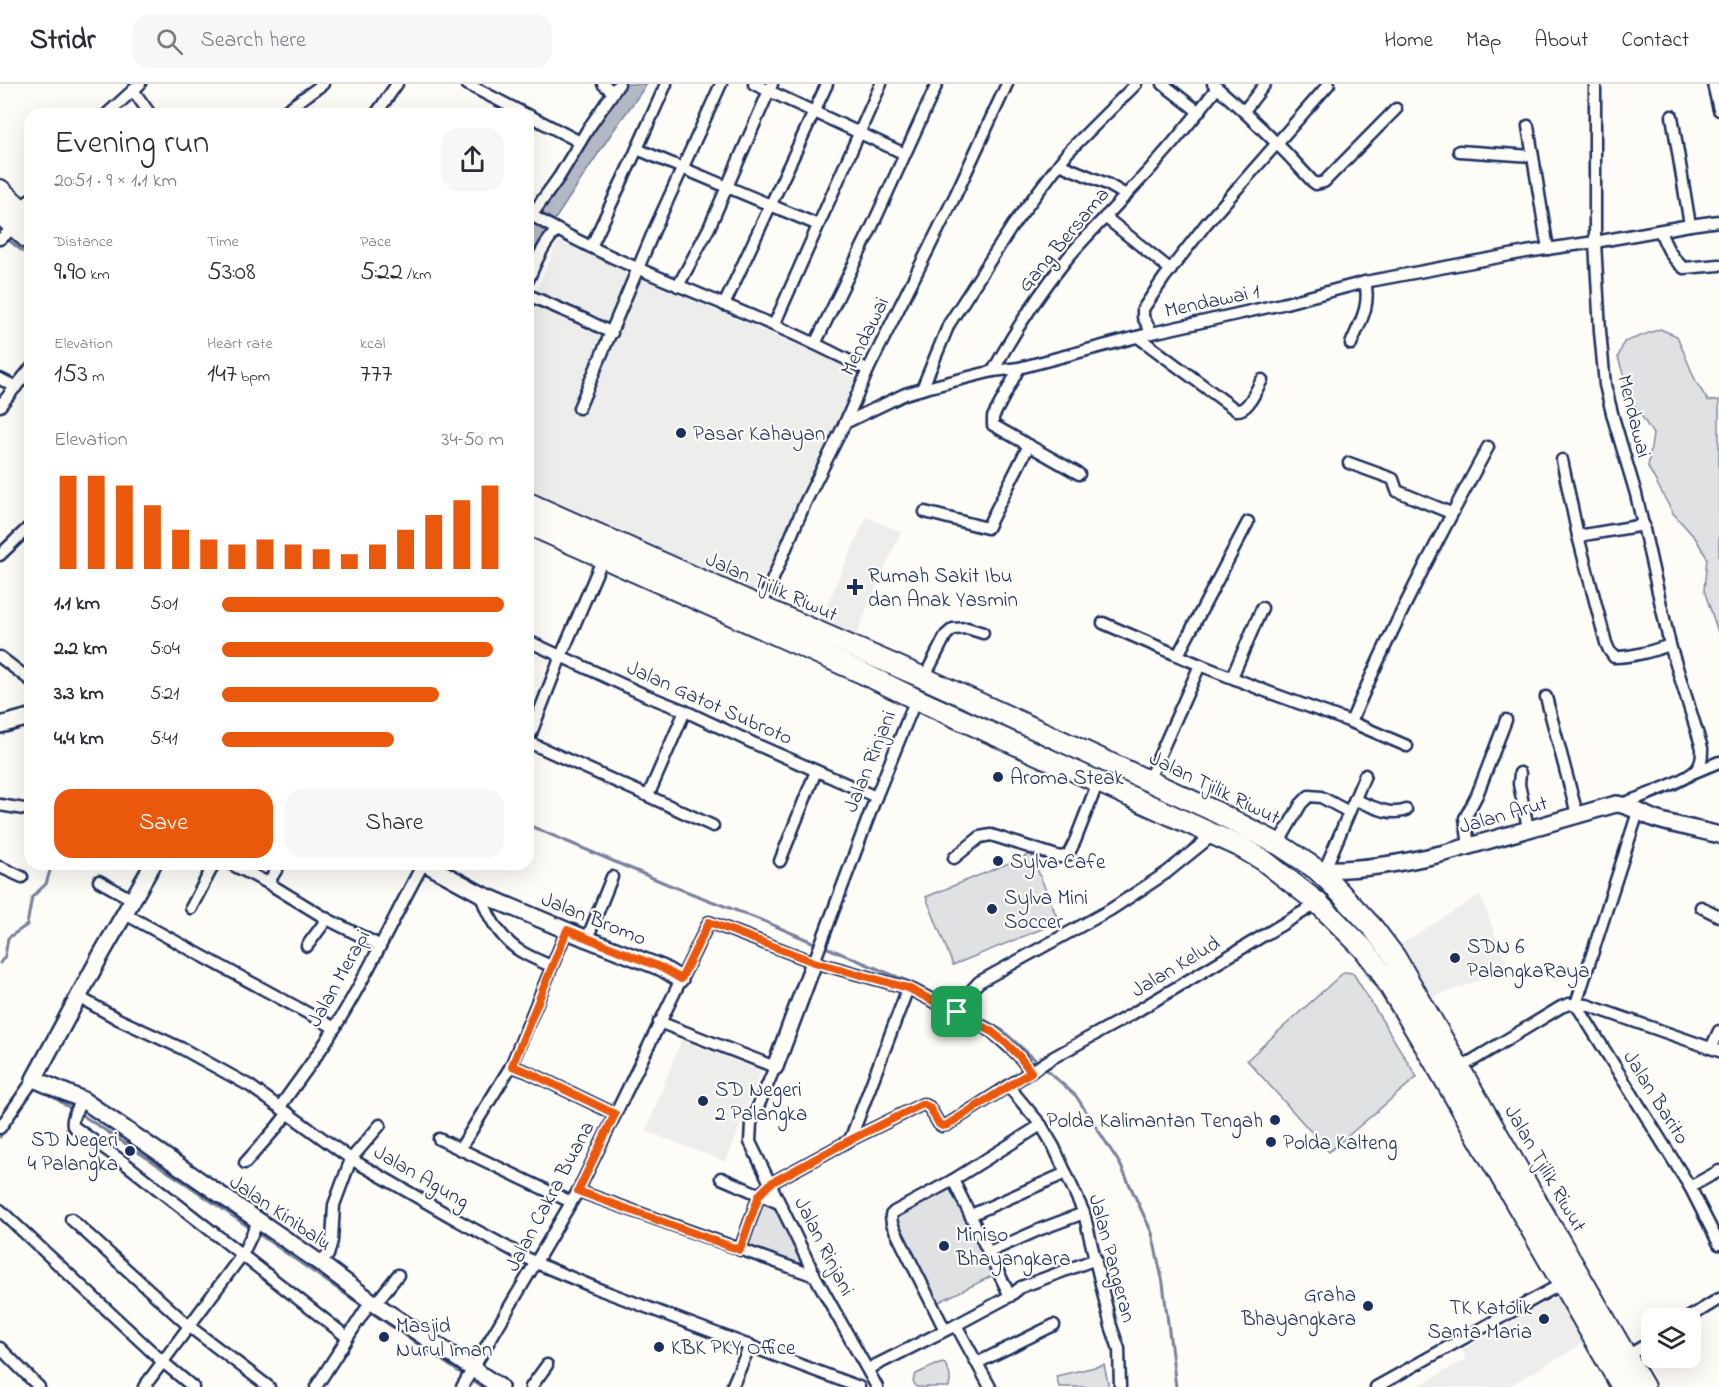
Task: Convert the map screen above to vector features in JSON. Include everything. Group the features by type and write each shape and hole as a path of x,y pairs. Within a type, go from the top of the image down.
{"highway":[{"path":"0,190 24,230"},
{"name":"Jalan Tjilik Riwut","path":"534,506 761,608 924,678 1214,811 1320,869 1373,928 1395,957 1460,1068 1562,1269 1618,1361 1622,1387"},
{"name":"Jalan Tjilik Riwut","path":"534,527 860,672 1239,846 1263,860 1295,884 1340,923 1362,948 1395,993 1618,1361 1644,1387"},
{"path":"1049,760 1058,739"},
{"path":"1295,884 1302,877 1320,869"},
{"path":"1340,923 1355,907"}],"street":[{"path":"290,108 324,84"},
{"path":"467,84 513,108"},
{"path":"534,212 616,88 603,84"},
{"path":"591,247 666,84"},
{"path":"579,408 682,168 721,84"},
{"path":"754,84 771,88 815,112 905,154"},
{"path":"724,305 827,84"},
{"path":"774,325 881,84"},
{"path":"814,344 870,231 937,84"},
{"name":"Mendawai","path":"761,608 805,503 1007,84"},
{"path":"922,389 949,324 1013,225 1068,152 1136,84"},
{"path":"1163,84 1199,112"},
{"path":"1244,111 1265,84"},
{"path":"1152,333 1143,317 1143,309 1206,224 1329,84"},
{"name":"Mendawai","path":"1595,84 1595,243 1605,385 1644,525 1670,645 1702,748 1701,762 1695,772"},
{"path":"1713,84 1719,110"},
{"path":"379,108 392,86"},
{"path":"1126,195 1199,112 1215,86 1278,143 1316,184 1321,184 1396,109"},
{"path":"113,108 136,87 147,108"},
{"path":"678,286 709,228 771,88"},
{"path":"1672,116 1690,225"},
{"path":"534,119 579,142"},
{"path":"1528,126 1548,249"},
{"path":"638,149 818,225"},
{"path":"1459,151 1532,156"},
{"name":"Gang Bersama","path":"993,371 1012,337 1067,259 1126,195 1107,184 1059,164"},
{"path":"1106,217 1171,270"},
{"path":"534,218 638,269 774,325 868,370"},
{"name":"Mendawai 1","path":"845,423 905,394 922,389 993,371 1019,368 1152,333 1282,304 1365,282 1404,273 1719,221"},
{"path":"534,267 554,228"},
{"path":"1660,231 1667,249 1684,268 1719,265"},
{"path":"1351,344 1367,305 1368,293 1365,282"},
{"path":"534,298 612,333"},
{"path":"1138,338 1236,410 1245,408 1262,380"},
{"path":"1019,368 992,423 1079,474"},
{"path":"0,406 24,377"},
{"path":"0,380 16,387"},
{"path":"925,513 987,528 1029,446"},
{"path":"1351,722 1387,641 1451,513 1488,447"},
{"path":"1562,460 1578,536 1606,643 1612,655 1614,657 1625,656 1670,645"},
{"path":"1349,463 1393,479 1397,491 1451,513"},
{"path":"1179,655 1248,522"},
{"path":"1578,536 1644,525"},
{"path":"0,555 24,532"},
{"path":"534,726 603,558"},
{"path":"1232,677 1262,608"},
{"path":"1103,623 1200,665 1351,722 1407,746"},
{"path":"924,678 946,635 953,628 967,628 982,633"},
{"name":"Jalan Gatot Subroto","path":"534,644 645,695 686,711 753,744 876,796"},
{"path":"0,657 24,675"},
{"path":"1148,781 1200,665"},
{"path":"1546,697 1576,814"},
{"name":"Jalan Rinjani","path":"877,1387 814,1276 778,1203 771,1183 757,1160 749,1135 751,1123 775,1067 876,796 916,699"},
{"path":"648,796 686,711"},
{"path":"0,725 24,719"},
{"path":"1469,846 1465,818 1477,795 1506,720"},
{"path":"534,744 713,826"},
{"name":"Jalan Arut","path":"1320,869 1371,867 1420,859 1469,846 1576,814 1622,804 1719,762"},
{"path":"780,861 816,771"},
{"path":"1520,773 1519,784 1528,828"},
{"path":"1320,869 1365,776"},
{"path":"954,858 981,837 991,835 1060,857 1068,855 1098,782"},
{"path":"1278,844 1301,804 1309,796 1321,797 1349,812"},
{"path":"1355,800 1393,813 1406,810"},
{"path":"1622,804 1658,820 1719,835"},
{"path":"0,806 24,809"},
{"path":"1576,1004 1638,812"},
{"path":"959,1007 979,982 1110,910 1166,873 1214,835"},
{"path":"0,867 22,877"},
{"path":"0,1128 34,1079 77,996 150,870"},
{"path":"191,908 211,870"},
{"path":"243,870 327,919 380,945"},
{"path":"268,883 276,870"},
{"name":"Jalan Merapi","path":"245,1162 277,1127 284,1110 368,970 421,870"},
{"name":"Jalan Bromo","path":"435,870 481,894 662,968 681,979"},
{"path":"587,939 612,877"},
{"path":"99,881 133,900"},
{"path":"481,894 486,911 511,943 551,966"},
{"name":"Jalan Kelud","path":"1035,1069 1318,903"},
{"path":"1701,908 1719,916"},
{"path":"125,914 335,1028"},
{"path":"307,946 327,919"},
{"name":"Jalan Cakra Buana","path":"462,1387 578,1191 709,922 816,957"},
{"path":"460,1149 512,1066 567,930"},
{"path":"740,1250 759,1195 771,1183 923,1104 929,1107 939,1124 947,1125 1035,1069 959,1007 816,957"},
{"path":"850,1140 908,988"},
{"name":"Jalan Agung","path":"77,996 118,1019 183,1049 250,1086 351,1159 536,1263 601,1290 856,1386"},
{"path":"1460,1068 1569,1004 1587,1005 1715,1049 1719,1031"},
{"name":"Jalan Barito","path":"1576,1004 1690,1187 1719,1244"},
{"path":"659,1022 775,1067"},
{"path":"512,1066 615,1114"},
{"name":"Jalan Kinibalu","path":"34,1079 83,1100 320,1263 373,1303 500,1387"},
{"name":"Jalan Pangeran","path":"1009,1087 1041,1125 1054,1147 1084,1213 1111,1326 1119,1349 1120,1387"},
{"path":"83,1100 72,1119 73,1126 122,1161 347,1337"},
{"path":"320,1263 328,1256 332,1241 334,1205 351,1159 380,1125"},
{"path":"945,1330 891,1215 953,1180 1041,1125"},
{"path":"439,1139 571,1202"},
{"path":"1690,1187 1719,1171"},
{"path":"971,1215 1066,1173"},
{"path":"721,1178 778,1203"},
{"path":"953,1180 1010,1296"},
{"path":"578,1191 814,1276"},
{"path":"0,1210 164,1363 193,1387"},
{"path":"989,1252 1084,1213"},
{"path":"71,1219 190,1327 268,1387"},
{"path":"144,1387 242,1255 258,1222"},
{"path":"868,1369 956,1325 1010,1296 1021,1287 1096,1259"},
{"path":"1376,1387 1562,1269"},
{"path":"316,1387 347,1337 398,1275"},
{"path":"1701,1310 1719,1299"},
{"path":"956,1325 990,1387"},
{"path":"976,1363 1054,1325"},
{"path":"732,1387 750,1345"},
{"path":"1618,1361 1641,1347"},
{"path":"0,1348 39,1387"},
{"path":"531,1387 547,1365"}],"shaded area":[{"path":"625,84 647,84 613,131 534,253 534,222"},
{"name":"Pasar Kahayan","path":"558,241 861,373 759,599 534,497 534,296"},
{"path":"1660,329 1677,336 1696,382 1708,401 1719,400 1719,635 1704,590 1707,558 1696,539 1673,513 1648,467 1653,434 1630,398 1618,357 1624,342"},
{"name":"Rumah Sakit Ibu dan Anak Yasmin","path":"866,517 901,532 853,644 817,627"},
{"name":"Sylva Mini Soccer","path":"1031,854 1059,922 953,965 926,897"},
{"name":"SDN 6 PalangkaRaya","path":"1480,895 1509,970 1431,998 1398,946"},
{"path":"1344,972 1353,973 1417,1077 1329,1152 1247,1060"},
{"name":"SD Negeri 2 Palangka","path":"681,1040 761,1071 726,1162 646,1131"},
{"name":"Miniso Bhayangkara","path":"952,1188 996,1274 935,1304 892,1217"},
{"path":"765,1203 774,1205 804,1266 800,1268 750,1250 749,1241"},
{"name":"TK Katolik Santa Maria","path":"1558,1296 1585,1343 1507,1387 1416,1387 1466,1359 1462,1350"},
{"path":"943,1363 950,1375 949,1387 916,1387 913,1381 916,1374"},
{"path":"1104,1365 1109,1387 1059,1387 1056,1376"}],"waterway":[{"path":"6,238 24,252"},
{"path":"844,675 862,684"},
{"path":"0,717 24,710"},
{"path":"0,734 24,726"},
{"path":"534,828 817,944"},
{"path":"0,963 5,956 8,938 27,925 32,897 46,884 50,870"},
{"path":"823,946 919,986 957,1005"},
{"path":"1361,963 1407,1035"},
{"path":"963,1008 1002,1030 1076,1096 1120,1164 1152,1233 1163,1283 1176,1387"},
{"path":"46,1092 73,1110"},
{"path":"79,1113 188,1185 364,1307"},
{"path":"0,1137 4,1130"},
{"path":"369,1311 465,1376"},
{"path":"471,1380 482,1387"}],"place":[{"name":"Pasar Kahayan","path":"681,433"},
{"name":"Rumah Sakit Ibu dan Anak Yasmin","path":"855,587"},
{"name":"Aroma Steak","path":"998,777"},
{"name":"Sylva Cafe","path":"998,861"},
{"name":"Sylva Mini Soccer","path":"992,909"},
{"name":"SDN 6 PalangkaRaya","path":"1455,958"},
{"name":"SD Negeri 2 Palangka","path":"703,1101"},
{"name":"Polda Kalimantan Tengah","path":"1275,1120"},
{"name":"Polda Kalteng","path":"1271,1142"},
{"name":"SD Negeri 4 Palangka","path":"130,1151"},
{"name":"Miniso Bhayangkara","path":"944,1246"},
{"name":"Graha Bhayangkara","path":"1368,1306"},
{"name":"TK Katolik Santa Maria","path":"1544,1319"},
{"name":"Masjid Nurul Iman","path":"384,1337"},
{"name":"KBK PKY Office","path":"659,1347"}],"route":[{"path":"709,922 814,962 908,988 957,1012 991,1031 1019,1056 1031,1072 947,1125 939,1124 929,1107 923,1104 771,1183 759,1195 740,1250 578,1191 615,1114 512,1066 567,930 662,968 681,979 709,922"}]}
